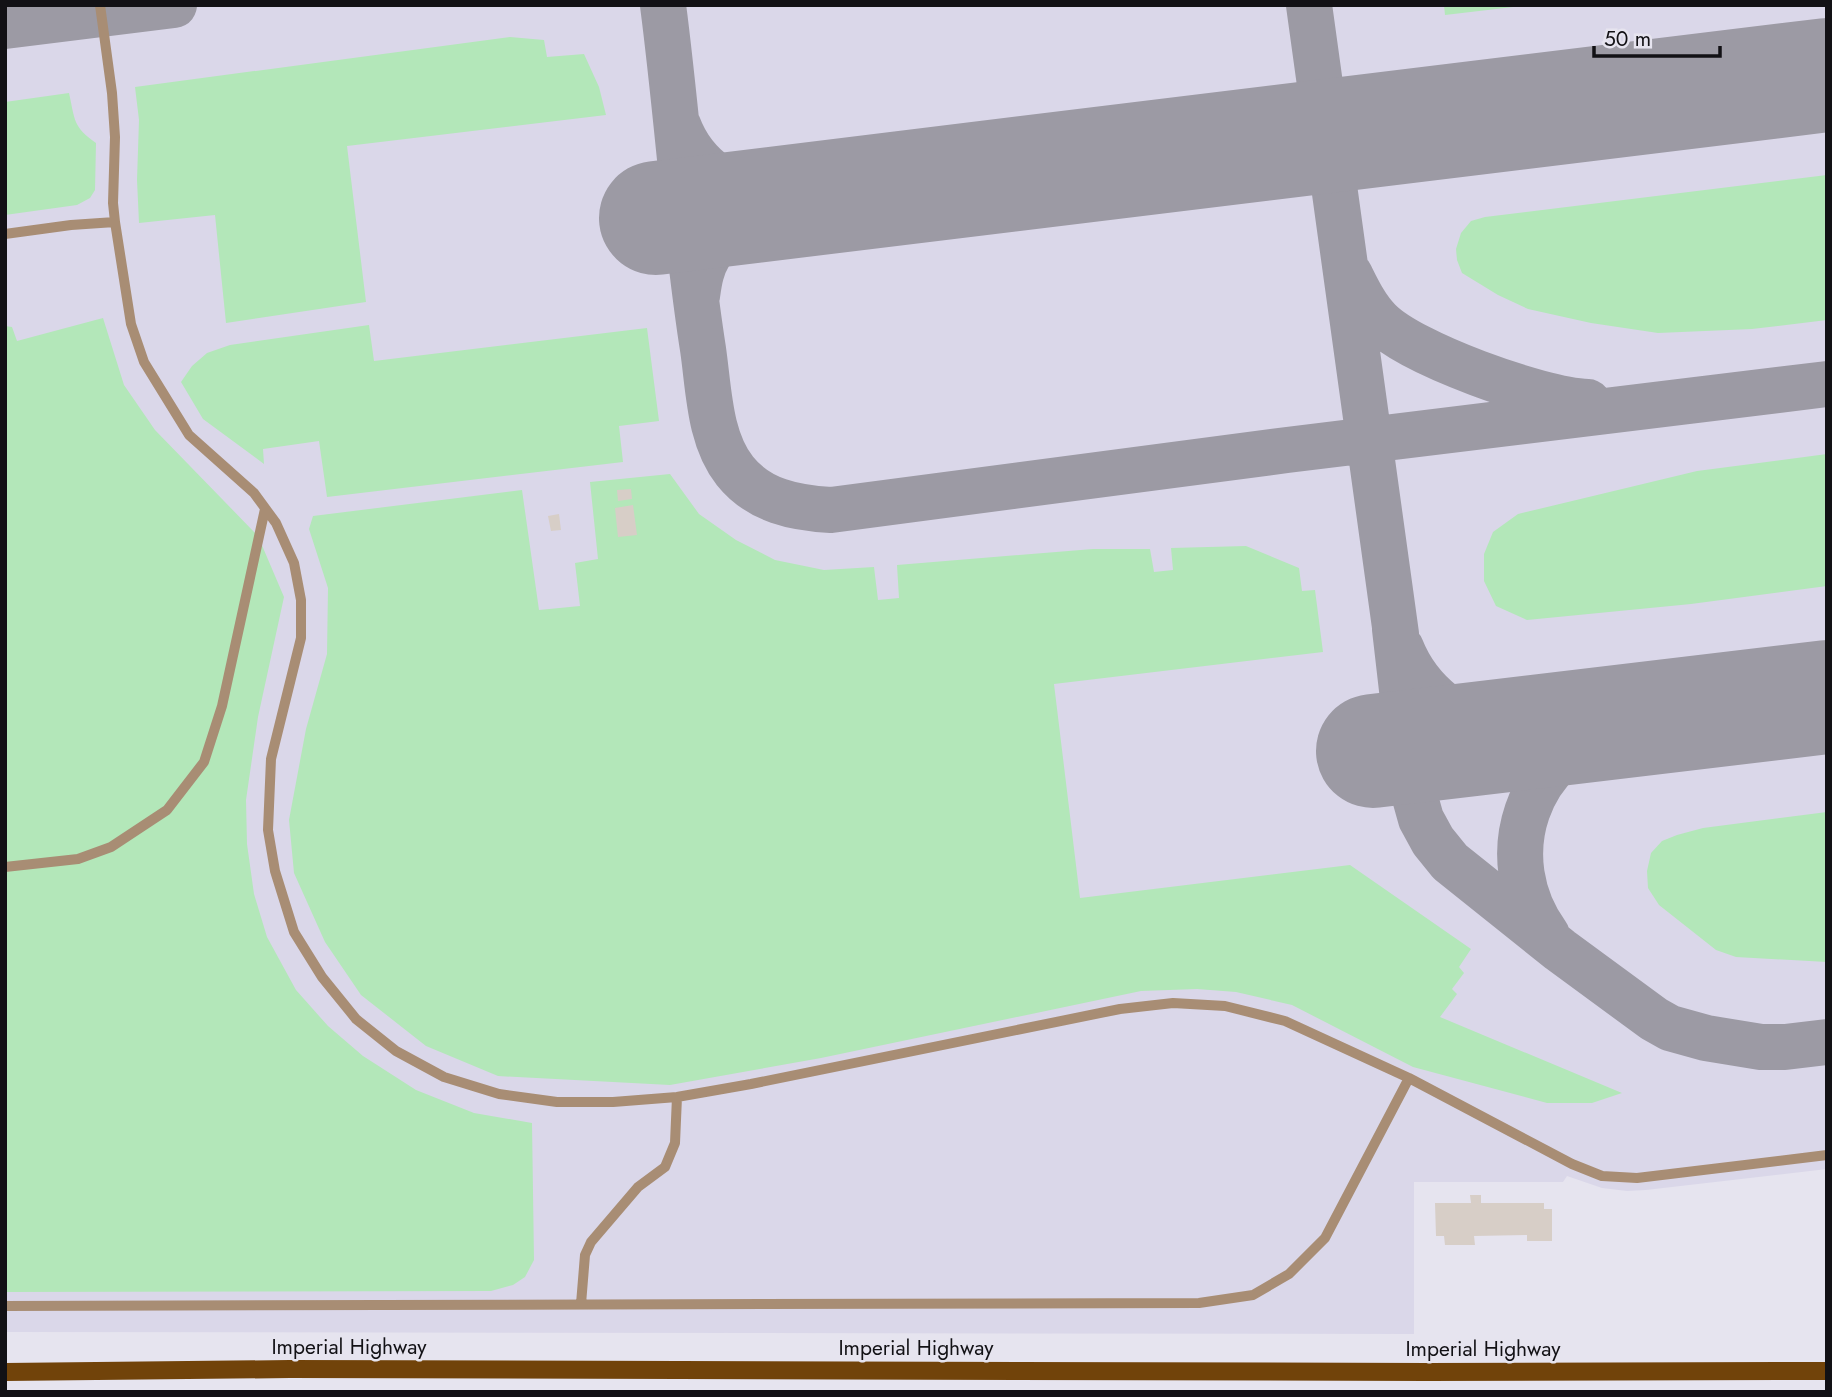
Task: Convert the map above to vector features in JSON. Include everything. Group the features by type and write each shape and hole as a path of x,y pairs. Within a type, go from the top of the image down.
{"main road":[{"name":"Imperial Highway","path":"5,1372 290,1369 1827,1371"},
{"path":"5,1384 64,1382 79,1372"}],"lane":[{"path":"100,5 112,93 115,222 131,324 144,362 189,435 254,492 276,523 294,564 301,600 301,638 271,759 268,830 275,870 294,932 322,977 356,1019 396,1051 444,1077 499,1094 557,1102 613,1102 677,1097 765,1082 1120,1009 1172,1003 1225,1006 1285,1021 1409,1078 1572,1164 1602,1176 1637,1178 1827,1155"},
{"path":"5,234 115,222"},
{"path":"5,867 78,859 111,847 167,810 204,762 222,706 265,509"},
{"path":"5,1306 1199,1304 1253,1295 1289,1274 1325,1238 1409,1078"},
{"path":"581,1304 585,1255 590,1242 638,1186 665,1167 675,1143 677,1097"}],"shaded area":[{"path":"5,5 1827,5 1827,1169 1627,1191 1602,1188 1567,1176 1563,1182 1414,1182 1414,1334 5,1332"}],"green space":[{"path":"1444,5 1531,5 1445,15"},
{"path":"510,37 544,40 547,57 584,54 599,87 606,115 347,146 366,302 226,323 215,215 139,223 139,120 135,87"},
{"path":"69,93 76,122 96,143 95,190 90,198 77,205 5,215 5,102"},
{"path":"1827,175 1827,320 1752,329 1658,333 1591,323 1528,309 1498,295 1462,273 1457,260 1456,249 1461,233 1471,221 1485,217"},
{"path":"103,318 124,385 155,430 258,536 284,597 258,717 246,800 247,844 254,894 267,937 296,990 328,1026 363,1056 416,1090 474,1113 532,1123 534,1260 525,1277 513,1285 491,1291 5,1292 5,326 12,327 17,341"},
{"path":"369,325 374,361 647,328 659,421 619,426 623,462 327,497 319,441 263,449 264,464 203,419 181,382 192,366 207,353 230,345"},
{"path":"1827,454 1827,586 1691,604 1527,620 1496,606 1484,581 1484,554 1493,532 1518,514 1697,471"},
{"path":"670,474 699,514 736,540 775,560 824,570 874,567 878,600 899,598 897,565 1093,549 1150,549 1154,572 1173,570 1171,548 1246,546 1299,568 1302,591 1315,590 1323,652 1054,684 1080,898 1350,865 1471,949 1459,967 1464,973 1452,989 1457,994 1440,1017 1622,1093 1592,1103 1547,1103 1413,1067 1292,1005 1236,992 1197,989 1141,991 821,1058 670,1085 498,1076 426,1046 361,995 325,942 294,873 289,820 306,729 327,654 328,588 309,529 313,516 522,490 539,610 580,606 575,563 598,559 590,482"},
{"path":"1827,812 1827,962 1736,957 1716,950 1659,905 1648,888 1647,871 1651,853 1662,841 1703,828"}],"building":[{"path":"631,489 632,499 618,501 617,490"},
{"path":"633,505 637,535 618,537 615,508"},
{"path":"559,514 561,530 551,531 548,516"},
{"path":"1470,1195 1481,1195 1481,1203 1544,1203 1544,1209 1552,1209 1552,1241 1527,1241 1527,1235 1474,1236 1475,1245 1445,1245 1444,1236 1436,1236 1435,1203 1471,1203"}],"taxiway":[{"path":"5,26 174,5"},
{"path":"663,5 691,263 715,429 726,458 735,471 755,489 778,501 831,510 1287,450 1827,384"},
{"path":"1309,5 1396,634"},
{"path":"678,125 694,155 705,166 731,185 778,203"},
{"path":"697,296 706,261 721,239 742,222 778,203"},
{"path":"1350,275 1366,305 1379,321 1418,347 1509,384 1588,402"},
{"path":"1395,629 1414,794 1421,819 1433,841 1450,862 1560,950 1670,1028 1706,1038 1761,1047 1827,1042"},
{"path":"1401,648 1418,679 1430,692 1443,704 1473,722 1513,730 1611,719"},
{"path":"1547,935 1530,905 1522,874 1521,842 1527,812 1541,783 1561,759 1588,740 1620,727 1823,698"}],"runway":[{"path":"656,218 1827,75"},
{"path":"1373,751 1827,697"}]}
